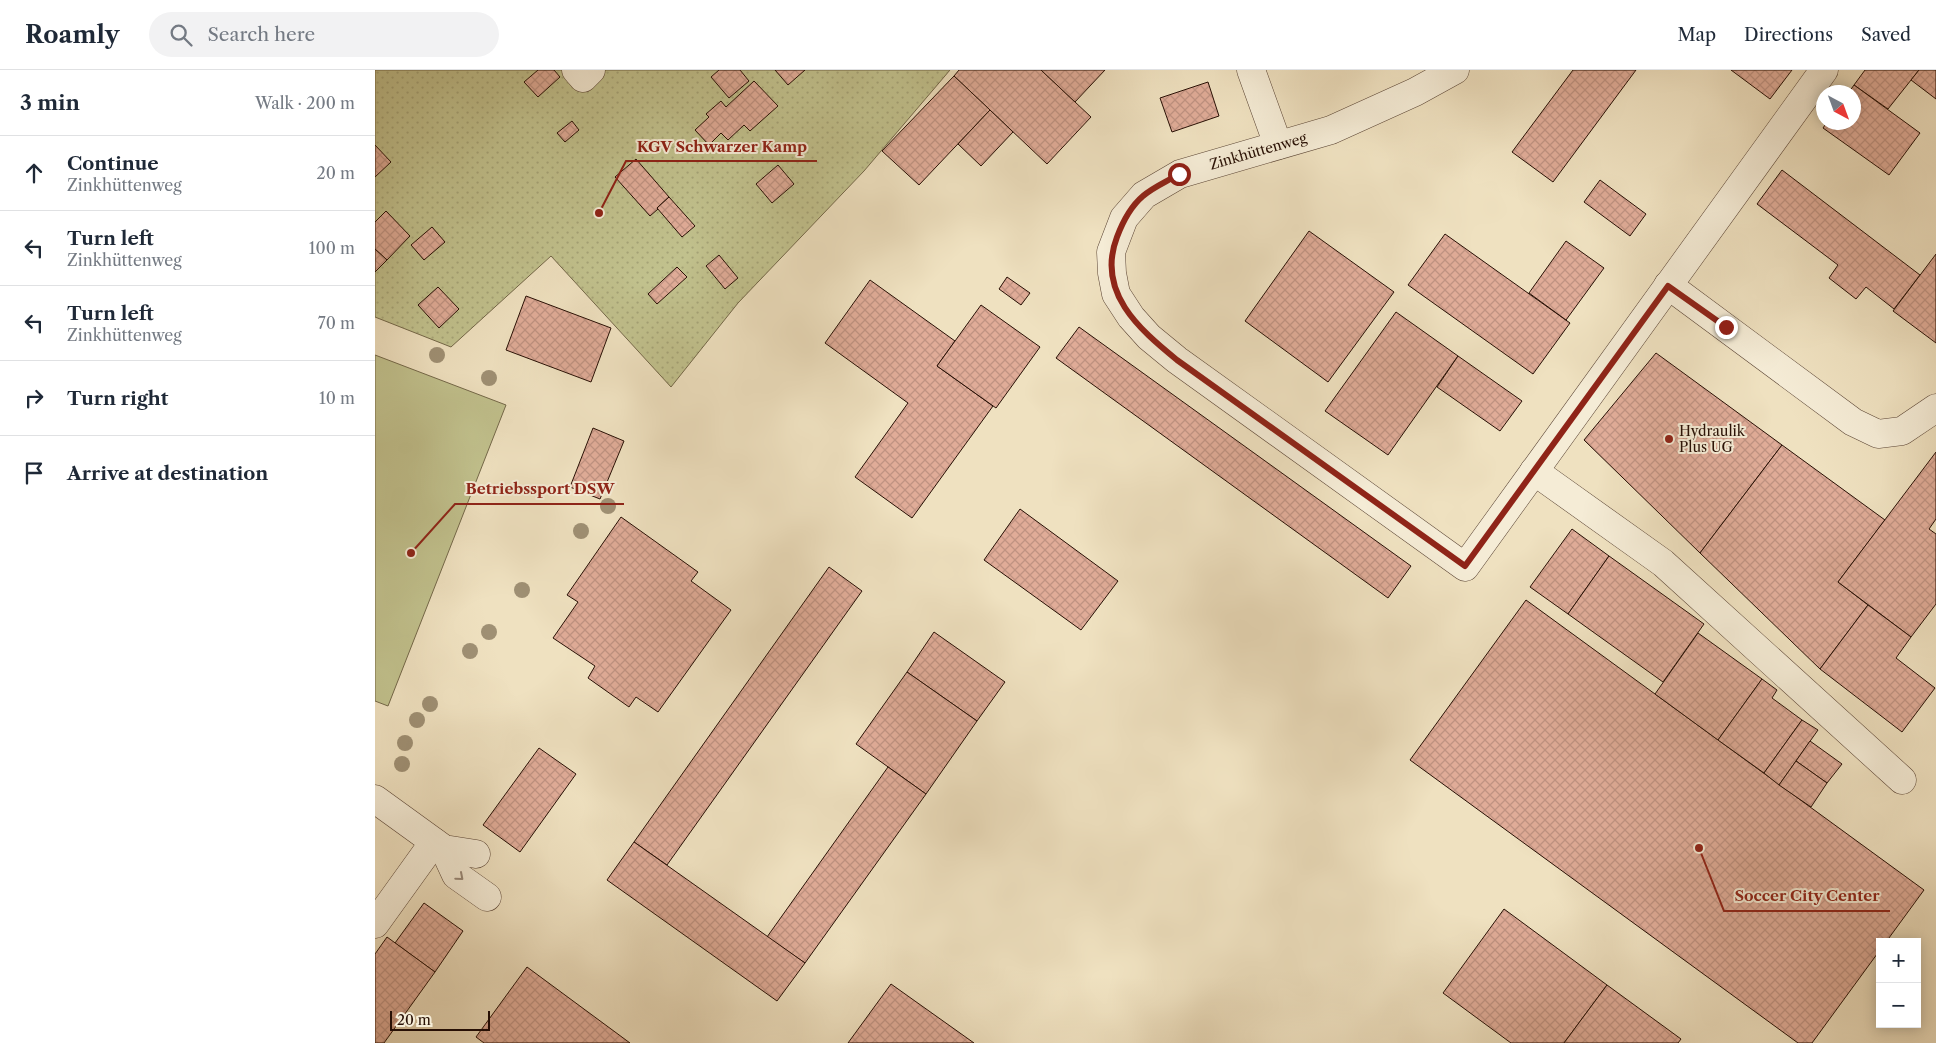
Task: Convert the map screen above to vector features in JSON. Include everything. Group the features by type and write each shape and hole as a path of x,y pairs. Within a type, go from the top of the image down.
{"street":[{"path":"576,70 583,78 591,70"},
{"path":"1251,70 1278,145"},
{"name":"Zinkhüttenweg","path":"1455,70 1415,92 1331,130 1179,174 1144,195 1123,218 1111,252 1116,294 1131,317 1149,337 1177,360 1465,566 1824,70"},
{"path":"1668,286 1853,422 1878,434 1902,431 1936,408"},
{"path":"1534,471 1663,563 1902,780"},
{"path":"375,799 439,846 476,854"},
{"path":"439,846 455,875 487,897"},
{"path":"375,924 439,846"}],"green space":[{"path":"375,70 950,70 864,171 738,303 671,387 551,256 451,347 375,317"},
{"path":"375,355 506,405 388,706 375,701"}],"building":[{"path":"538,70 554,70 560,77 538,97 524,82"},
{"path":"719,70 740,70 749,81 729,98 711,77"},
{"path":"775,70 805,70 788,85"},
{"path":"959,70 1041,70 1091,117 1047,164 954,76"},
{"path":"1041,70 1105,70 1075,102"},
{"path":"1573,70 1636,70 1553,182 1512,152"},
{"path":"1731,70 1792,70 1770,99"},
{"path":"1865,70 1919,70 1888,109 1861,90 1861,85 1854,85"},
{"path":"1919,70 1936,70 1936,99 1911,80"},
{"path":"954,76 990,110 919,185 882,151"},
{"path":"754,81 778,106 750,131 744,125 728,140 721,133 709,145 695,130 709,117 706,114 721,101 726,107"},
{"path":"1208,82 1219,116 1172,132 1160,98"},
{"path":"1861,90 1920,133 1889,175 1826,130 1861,130"},
{"path":"990,110 1013,132 981,166 958,144"},
{"path":"572,121 579,130 565,142 557,133"},
{"path":"375,145 391,162 375,177"},
{"path":"636,159 669,197 650,216 615,177"},
{"path":"778,165 794,184 772,203 756,184"},
{"path":"1782,170 1920,275 1894,309 1866,287 1856,299 1829,278 1838,265 1757,204"},
{"path":"1600,180 1646,214 1630,236 1584,202"},
{"path":"669,197 695,226 682,237 657,208"},
{"path":"386,211 410,236 387,260 375,249 375,222"},
{"path":"432,227 445,242 424,260 411,245"},
{"path":"1309,231 1394,292 1328,382 1245,321"},
{"path":"1445,234 1570,323 1533,374 1408,285"},
{"path":"1566,241 1604,268 1566,320 1529,293"},
{"path":"375,249 387,260 375,272"},
{"path":"1936,254 1936,343 1893,311"},
{"path":"719,255 738,278 725,289 706,266"},
{"path":"677,267 687,277 657,304 648,294"},
{"path":"1007,277 1030,293 1021,305 999,289"},
{"path":"870,280 955,341 937,366 993,406 912,518 855,477 908,403 825,343"},
{"path":"438,287 459,309 439,328 418,305"},
{"path":"526,296 611,328 591,382 506,350"},
{"path":"981,305 1040,347 996,408 937,366"},
{"path":"1396,312 1458,356 1388,455 1325,411"},
{"path":"1079,327 1411,566 1388,598 1056,358"},
{"path":"1656,353 1782,445 1700,553 1584,440"},
{"path":"1458,356 1522,401 1500,431 1437,387"},
{"path":"593,428 624,441 600,499 570,487"},
{"path":"1782,445 1885,520 1838,582 1868,605 1820,669 1700,553"},
{"path":"1936,452 1936,519 1929,529 1936,534 1936,604 1911,637 1838,582"},
{"path":"1020,509 1118,581 1081,630 984,560"},
{"path":"621,517 698,572 691,581 731,610 658,712 636,697 629,707 588,678 595,666 553,638 578,602 567,595"},
{"path":"1572,529 1609,556 1568,614 1530,587"},
{"path":"1609,556 1704,624 1663,682 1568,614"},
{"path":"829,567 862,591 667,865 634,842"},
{"path":"1526,600 1924,890 1889,938 1876,938 1876,955 1812,1043 1798,1043 1410,760"},
{"path":"1868,605 1911,637 1896,658 1935,688 1902,732 1820,669"},
{"path":"934,632 1005,682 977,721 907,672"},
{"path":"1698,633 1762,679 1718,740 1655,694"},
{"path":"907,672 977,721 926,794 856,744"},
{"path":"1762,679 1777,690 1772,698 1802,720 1764,773 1718,740"},
{"path":"1802,720 1818,730 1779,785 1764,773"},
{"path":"1810,741 1842,764 1827,783 1796,761"},
{"path":"539,748 576,774 520,852 483,825"},
{"path":"1796,761 1827,783 1811,807 1779,785"},
{"path":"888,767 926,794 805,963 767,937"},
{"path":"634,842 805,963 777,1001 607,880"},
{"path":"424,903 463,931 435,972 395,943"},
{"path":"1504,909 1607,985 1564,1043 1511,1043 1443,993"},
{"path":"387,937 435,972 384,1043 375,1043 375,954"},
{"path":"527,967 630,1043 484,1043 476,1037"},
{"path":"891,984 974,1043 848,1043"},
{"path":"1607,985 1681,1039 1678,1043 1564,1043"}],"place":[{"name":"KGV Schwarzer Kamp","path":"599,213"},
{"name":"Hydraulik Plus UG","path":"1669,439"},
{"name":"Betriebssport DSW","path":"411,553"},
{"name":"Soccer City Center","path":"1699,848"}],"route":[{"path":"1179,174 1144,195 1123,218 1111,252 1116,294 1131,317 1149,337 1177,360 1465,566 1668,286 1726,327"}]}
